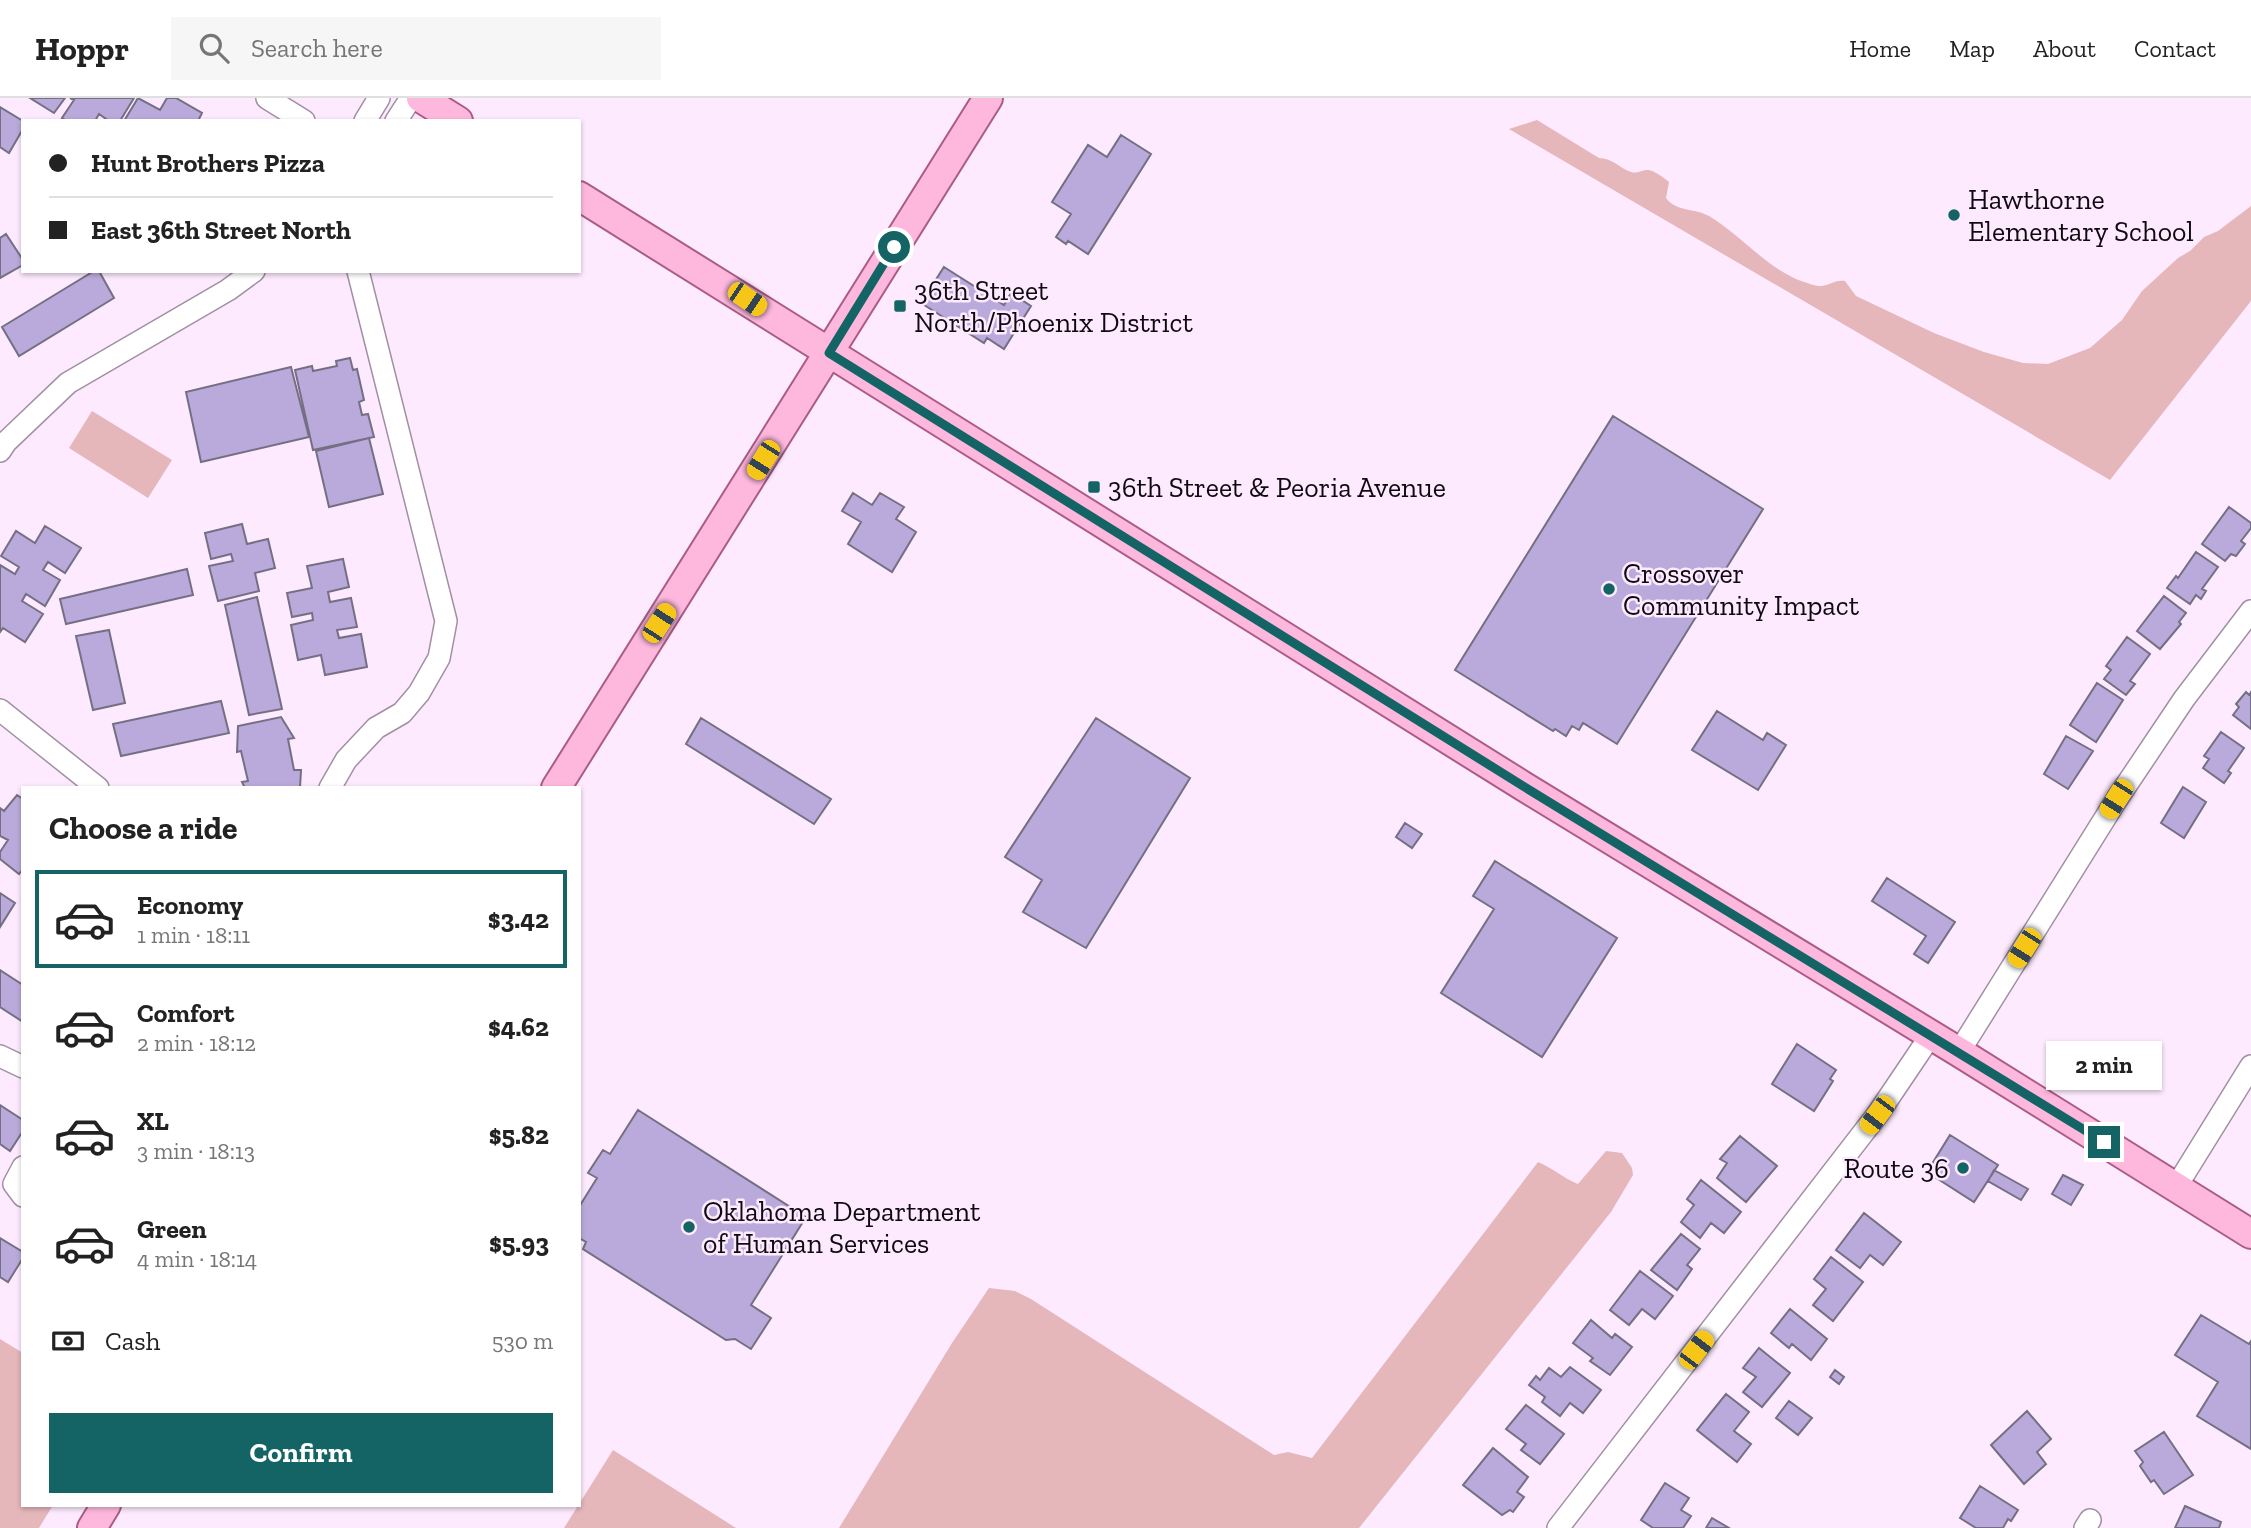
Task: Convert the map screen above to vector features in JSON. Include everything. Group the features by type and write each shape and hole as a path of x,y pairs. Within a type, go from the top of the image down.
{"main road":[{"path":"421,98 455,119"},
{"path":"557,786 988,98"},
{"path":"581,197 1523,786 2251,1234"},
{"path":"92,1528 105,1507"}],"street":[{"path":"267,98 301,119"},
{"path":"366,119 379,98"},
{"path":"398,119 411,98"},
{"path":"0,451 6,442 68,383 228,290 251,273"},
{"path":"331,786 346,760 376,728 402,713 419,693 439,658 446,621 359,273"},
{"path":"1959,1052 2116,799 2184,699 2251,611"},
{"path":"0,710 95,786"},
{"path":"1563,1526 1877,1115 1931,1035"},
{"path":"0,1056 21,1066"},
{"path":"2176,1187 2251,1066"},
{"path":"21,1171 14,1184 21,1193"}],"shaded area":[{"path":"1537,120 1599,158 1631,172 1648,170 1659,174 1669,182 1666,198 1675,206 1709,216 1766,261 1791,276 1817,286 1845,281 1856,296 1934,333 2023,363 2048,364 2090,348 2122,320 2142,291 2178,258 2251,206 2251,301 2110,480 1509,129"},
{"path":"92,411 172,460 148,498 69,448"},
{"path":"1606,1151 1622,1153 1632,1168 1633,1175 1611,1212 1359,1528 839,1528 952,1343 989,1288 1015,1291 1031,1299 1274,1455 1288,1452 1312,1458 1538,1162 1578,1184"},
{"path":"0,1339 21,1352 21,1507 52,1507 39,1528 0,1528"},
{"path":"613,1450 736,1528 564,1528 577,1507 581,1507 581,1501"}],"building":[{"path":"30,98 65,98 54,113"},
{"path":"70,98 134,98 121,119 106,119 99,114 96,119 62,118 74,100"},
{"path":"138,98 160,110 167,98 176,98 202,113 199,119 125,119"},
{"path":"0,107 21,120 21,132 9,153 0,147"},
{"path":"1121,135 1151,154 1088,254 1056,237 1071,214 1052,202 1088,145 1107,157"},
{"path":"6,234 21,257 21,266 0,278 0,238"},
{"path":"944,267 1004,305 1011,293 1031,306 1004,349 987,338 984,343 921,303"},
{"path":"91,273 100,273 114,298 19,356 2,327"},
{"path":"350,358 353,370 357,369 364,400 359,402 362,415 368,414 374,437 313,450 295,370 312,366 313,371 337,366 336,361"},
{"path":"291,367 309,437 201,462 186,392"},
{"name":"Crossover Community Impact","path":"1613,416 1763,509 1617,744 1583,723 1579,730 1572,726 1566,736 1555,729 1553,731 1455,670"},
{"path":"369,438 383,494 329,507 316,451"},
{"path":"853,493 872,505 880,493 904,507 896,519 916,532 892,572 848,544 861,522 842,511"},
{"path":"2229,507 2251,523 2251,528 2241,541 2245,544 2236,556 2231,554 2225,561 2202,544"},
{"path":"242,524 247,544 268,539 275,568 255,573 259,591 218,601 209,566 233,561 231,554 211,559 205,533"},
{"path":"45,526 81,548 65,573 48,562 43,570 60,580 45,606 26,594 22,601 43,614 25,642 3,628 0,632 0,565 15,574 19,567 1,556 16,531 35,543"},
{"path":"2196,552 2218,567 2202,589 2206,591 2201,599 2196,595 2190,604 2167,588 2176,576 2178,578"},
{"path":"343,559 349,587 328,592 330,602 351,598 357,627 337,630 339,638 361,634 367,667 325,675 321,655 298,660 291,625 313,620 312,613 292,617 287,593 312,588 307,566"},
{"path":"187,569 193,595 66,624 60,599"},
{"path":"2164,596 2186,613 2179,622 2181,624 2160,649 2137,631"},
{"path":"257,597 282,709 249,715 225,605"},
{"path":"109,630 125,703 93,710 76,636"},
{"path":"2127,637 2150,654 2130,681 2135,684 2126,695 2104,679 2111,670 2106,666"},
{"path":"2097,683 2123,700 2096,742 2070,725"},
{"path":"2246,692 2249,695 2251,692 2251,729 2233,715 2239,707 2236,704"},
{"path":"221,701 229,733 121,756 113,724"},
{"path":"1717,711 1763,740 1767,733 1786,745 1758,790 1692,750"},
{"path":"281,717 294,738 288,739 294,770 301,770 300,786 244,786 242,782 248,781 241,751 237,752 238,726"},
{"path":"701,718 831,799 814,824 686,744"},
{"path":"1096,718 1190,778 1086,948 1023,912 1042,880 1005,857"},
{"path":"2221,732 2244,748 2228,771 2231,773 2224,783 2203,768 2209,759 2204,756"},
{"path":"2066,736 2093,751 2068,789 2044,774"},
{"path":"2183,787 2206,802 2184,838 2161,823"},
{"path":"17,795 21,798 19,874 0,859 0,852 8,840 0,836 0,808 4,811"},
{"path":"1405,823 1422,834 1412,848 1396,837"},
{"path":"1495,861 1617,938 1542,1057 1441,993 1494,909 1473,896"},
{"path":"1887,878 1955,922 1928,963 1914,954 1926,936 1872,901"},
{"path":"0,893 15,903 0,927"},
{"path":"0,970 21,984 21,1021 0,1007"},
{"path":"1797,1044 1836,1070 1830,1079 1833,1081 1814,1111 1772,1084"},
{"path":"0,1105 21,1119 21,1134 10,1151 0,1144"},
{"name":"Oklahoma Department of Human Services","path":"638,1110 806,1217 751,1305 771,1318 751,1349 735,1339 726,1340 583,1249 586,1242 581,1239 581,1204 597,1178 588,1173 603,1150 610,1154"},
{"name":"Route 36","path":"1950,1135 1998,1165 1974,1202 1927,1172"},
{"path":"1740,1136 1777,1166 1746,1202 1717,1178 1727,1163 1720,1159"},
{"path":"1994,1170 2028,1189 2021,1200 1988,1181"},
{"path":"2063,1175 2083,1185 2071,1205 2052,1194"},
{"path":"1701,1180 1741,1212 1724,1233 1711,1223 1700,1238 1681,1222 1694,1205 1687,1199"},
{"path":"1864,1213 1901,1242 1883,1265 1870,1255 1860,1268 1836,1250"},
{"path":"1681,1234 1700,1249 1687,1265 1692,1269 1677,1290 1651,1270"},
{"path":"0,1238 21,1251 21,1261 8,1282 0,1277"},
{"path":"1831,1257 1863,1282 1833,1321 1813,1305 1826,1289 1814,1279"},
{"path":"1640,1271 1673,1296 1655,1319 1642,1309 1629,1325 1610,1310"},
{"path":"1790,1309 1827,1339 1811,1360 1792,1344 1789,1348 1771,1333"},
{"path":"2201,1315 2249,1344 2251,1341 2251,1449 2197,1416 2218,1382 2175,1355"},
{"path":"1591,1320 1612,1338 1615,1334 1632,1347 1610,1375 1590,1361 1593,1358 1573,1343"},
{"path":"1759,1348 1790,1373 1762,1407 1743,1392 1756,1377 1743,1368"},
{"path":"1570,1367 1601,1390 1583,1413 1570,1403 1560,1416 1542,1402 1545,1397 1529,1385 1536,1376 1540,1380 1549,1368 1561,1377"},
{"path":"1835,1370 1844,1377 1839,1384 1830,1377"},
{"path":"1726,1394 1749,1412 1734,1431 1751,1444 1737,1462 1697,1430"},
{"path":"1789,1401 1812,1418 1798,1435 1776,1418"},
{"path":"1526,1405 1564,1434 1540,1464 1521,1450 1526,1444 1506,1429"},
{"path":"2027,1411 2051,1439 2037,1452 2046,1464 2024,1484 1991,1445"},
{"path":"2164,1432 2193,1475 2164,1494 2140,1466 2143,1462 2135,1451"},
{"path":"1493,1448 1528,1477 1517,1492 1524,1497 1513,1512 1510,1510 1502,1515 1463,1485"},
{"path":"1665,1483 1689,1498 1681,1510 1691,1516 1683,1528 1653,1528 1641,1520"},
{"path":"1980,1486 2018,1510 2003,1528 1976,1528 1960,1518"},
{"path":"2185,1506 2221,1522 2219,1528 2175,1528"},
{"path":"1712,1518 1729,1528 1706,1528"}],"place":[{"name":"Hawthorne Elementary School","path":"1954,215"},
{"name":"36th Street North/Phoenix District","path":"900,306"},
{"name":"36th Street & Peoria Avenue","path":"1094,487"},
{"name":"Crossover Community Impact","path":"1609,589"},
{"name":"Route 36","path":"1963,1168"},
{"name":"Oklahoma Department of Human Services","path":"689,1227"}],"route":[{"path":"894,247 829,353 1523,786 2104,1142"}]}
